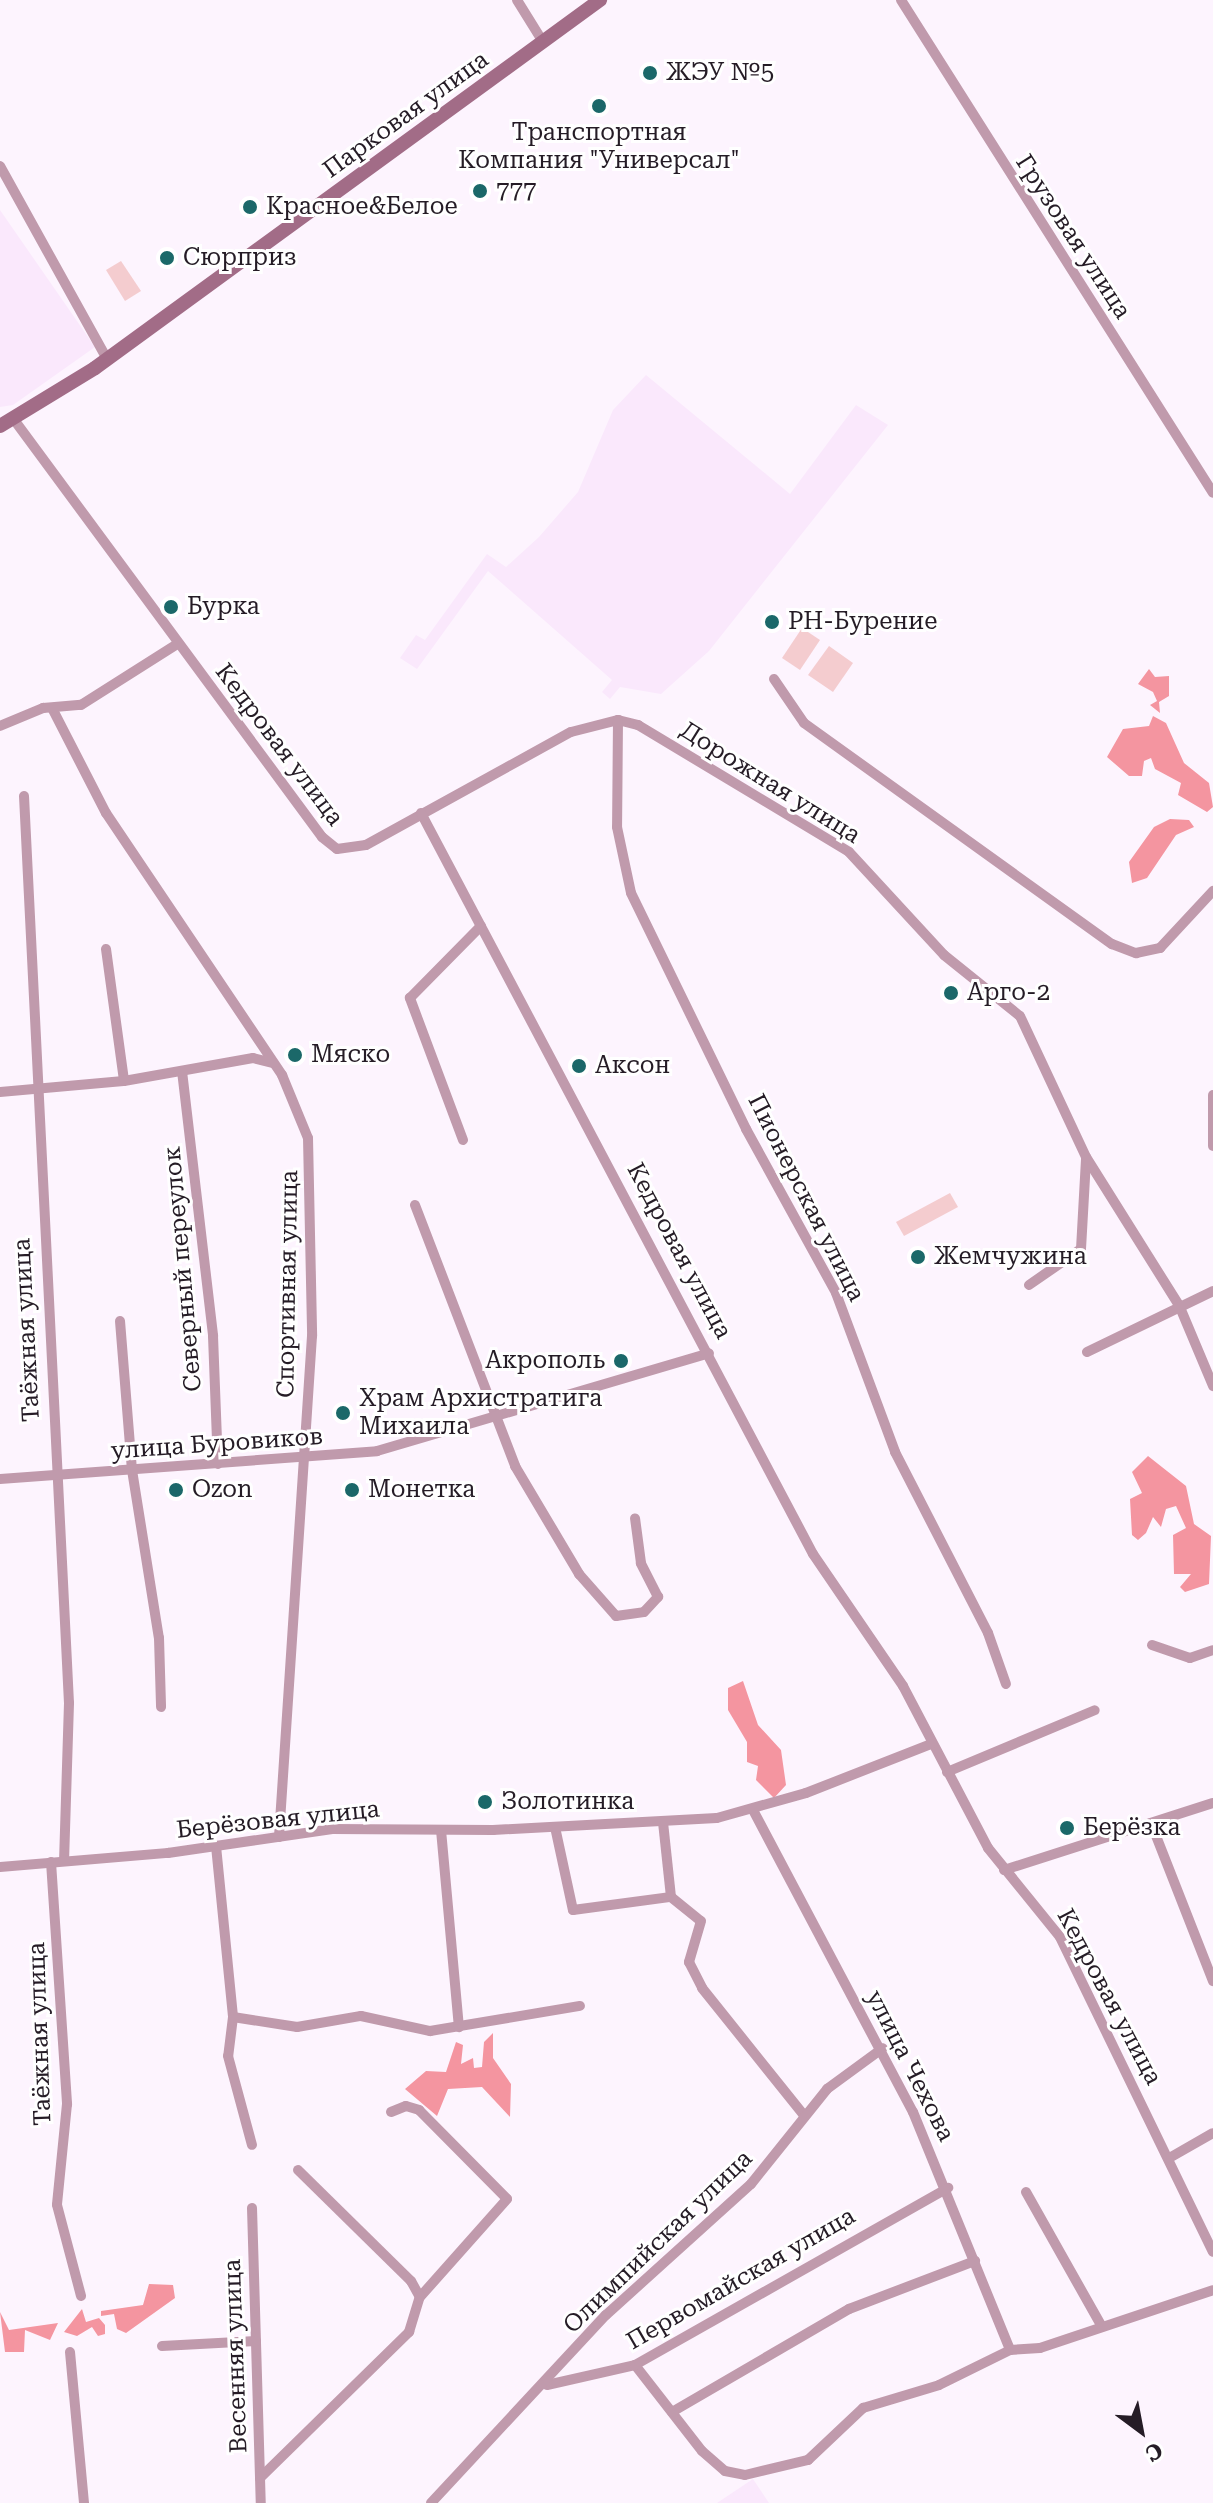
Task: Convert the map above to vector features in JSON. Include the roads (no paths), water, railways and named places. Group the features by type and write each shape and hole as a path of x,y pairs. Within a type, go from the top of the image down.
{"street":[{"path":"517,0 543,42"},
{"name":"Парковая улица","path":"0,426 15,421 107,359 600,0"},
{"name":"Грузовая улица","path":"901,0 1213,493"},
{"path":"0,166 45,257 107,359"},
{"name":"Кедровая улица","path":"15,421 177,644 332,846 356,849 421,813 813,1554 903,1686 931,1744 1004,1870 1060,1937 1171,2157 1213,2252"},
{"path":"0,726 52,708 81,705 177,644"},
{"path":"774,679 804,723 1112,944 1136,953 1160,948 1213,891"},
{"name":"Спортивная улица","path":"52,708 106,813 273,1063 295,1101 310,1160 312,1336 302,1459 297,1619 279,1837"},
{"path":"421,813 571,732 618,720"},
{"name":"Дорожная улица","path":"618,720 638,725 849,852 944,955 1020,1016 1086,1157 1179,1305 1213,1386"},
{"name":"Пионерская улица","path":"618,720 617,827 631,893 746,1129 836,1293 895,1452 988,1633 1006,1684"},
{"name":"Таёжная улица","path":"24,796 35,1092 69,1703 64,1861"},
{"path":"463,1140 410,998 481,926"},
{"path":"106,949 124,1081"},
{"path":"0,1092 35,1092 124,1081 253,1058 273,1063"},
{"name":"Северный переулок","path":"182,1071 213,1336 218,1464"},
{"path":"1213,1095 1213,1146"},
{"path":"1029,1285 1081,1249 1086,1157"},
{"path":"415,1205 492,1418 579,1574 616,1616 644,1612 658,1597 641,1563 635,1518"},
{"path":"1087,1352 1213,1291"},
{"path":"120,1321 132,1470 153,1590 161,1707"},
{"name":"улица Буровиков","path":"0,1479 302,1459 400,1447 709,1353"},
{"path":"1152,1645 1190,1658 1213,1650"},
{"path":"947,1772 1095,1710"},
{"name":"Берёзовая улица","path":"0,1867 372,1827 441,1830 663,1822 753,1810 931,1744"},
{"path":"1004,1870 1213,1803"},
{"name":"улица Чехова","path":"753,1810 883,2048 948,2188 1010,2350"},
{"path":"663,1822 671,1897 701,1921 689,1962 702,1988 803,2114"},
{"path":"1151,1823 1213,1981"},
{"path":"555,1827 573,1910 671,1897"},
{"path":"441,1830 459,2027"},
{"path":"216,1846 233,2017 230,2066 252,2145"},
{"name":"Таёжная улица","path":"51,1862 67,2104 57,2205 81,2296"},
{"path":"233,2017 286,2027 361,2016 413,2029 459,2027 580,2006"},
{"name":"Олимпийская улица","path":"431,2503 546,2385 606,2315 751,2184 803,2114 883,2048"},
{"path":"260,2478 409,2332 420,2297 507,2199 419,2110 391,2112"},
{"path":"1171,2157 1213,2133"},
{"path":"298,2170 411,2281 420,2297"},
{"name":"Первомайская улица","path":"546,2385 635,2365 948,2188"},
{"path":"1026,2192 1101,2325"},
{"name":"Весенняя улица","path":"252,2208 261,2503"},
{"path":"672,2412 849,2309 975,2261"},
{"path":"635,2365 702,2451 725,2471 745,2475 801,2464 853,2413 939,2385 1010,2350 1040,2348 1101,2325 1213,2290"},
{"path":"162,2346 256,2341"},
{"path":"70,2352 84,2503"}],"place":[{"name":"ЖЭУ №5","path":"650,73"},
{"name":"Транспортная Компания \"Универсал\"","path":"599,106"},
{"name":"777","path":"480,191"},
{"name":"Красное&Белое","path":"250,207"},
{"name":"Сюрприз","path":"167,258"},
{"name":"Бурка","path":"171,607"},
{"name":"РН-Бурение","path":"772,622"},
{"name":"Арго-2","path":"951,993"},
{"name":"Мяско","path":"295,1055"},
{"name":"Аксон","path":"579,1066"},
{"name":"Жемчужина","path":"918,1257"},
{"name":"Акрополь","path":"621,1361"},
{"name":"Храм Архистратига Михаила","path":"343,1413"},
{"name":"Ozon","path":"176,1490"},
{"name":"Монетка","path":"352,1490"},
{"name":"Золотинка","path":"485,1802"},
{"name":"Берёзка","path":"1067,1828"}]}
